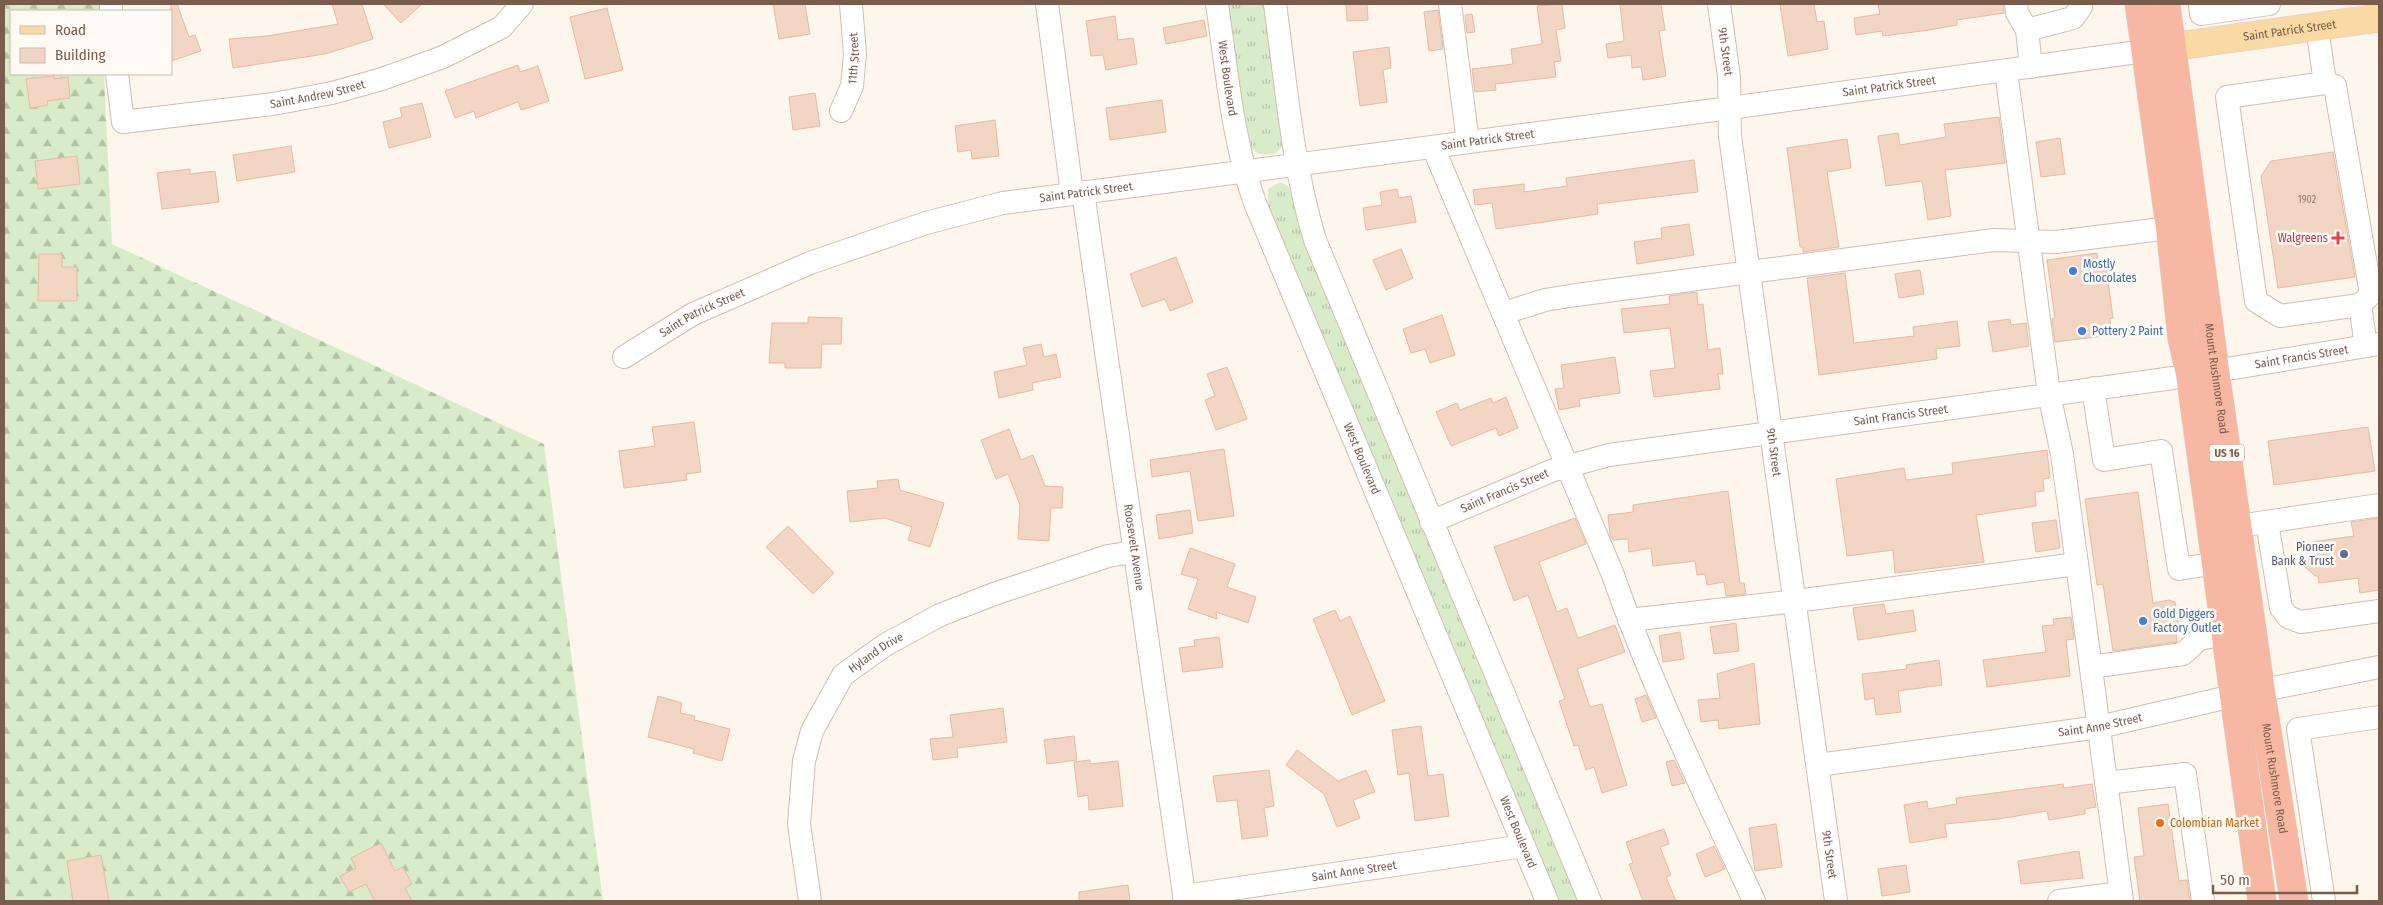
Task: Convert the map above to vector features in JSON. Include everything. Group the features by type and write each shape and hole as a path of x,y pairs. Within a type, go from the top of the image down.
{"highway":[{"name":"Mount Rushmore Road","path":"2139,4 2158,49 2202,372 2216,563 2262,901"},
{"name":"Mount Rushmore Road","path":"2166,4 2158,49 2170,228 2182,339 2202,372 2238,526 2260,692 2294,901"}],"main road":[{"name":"Saint Patrick Street","path":"2158,49 2379,18"}],"street":[{"name":"Saint Andrew Street","path":"117,75 123,122 273,104 332,93 382,79 443,57 502,27 522,4"},
{"name":"11th Street","path":"841,111 852,86 853,78 855,54 851,4"},
{"name":"Roosevelt Avenue","path":"1047,4 1078,193 1185,899"},
{"name":"West Boulevard","path":"1217,4 1244,172 1547,901"},
{"path":"1275,4 1302,197 1315,240 1590,901"},
{"path":"1450,4 1468,142"},
{"name":"9th Street","path":"1719,4 1729,77 1730,136 1796,601 1836,901"},
{"path":"2016,4 2017,13 2027,30 2031,67"},
{"path":"2027,30 2072,18 2080,4"},
{"path":"2200,4 2201,14 2266,4 2269,32"},
{"path":"2317,27 2325,83"},
{"name":"Saint Patrick Street","path":"624,357 693,314 810,263 961,213 1003,203 1730,108 2158,49"},
{"path":"2006,71 2049,394 2062,454 2121,897 2059,901"},
{"path":"2325,83 2335,86 2371,294 2360,304 2280,316 2256,302 2226,97 2325,83"},
{"path":"1433,147 1613,575 1629,620 1754,901"},
{"path":"1504,313 1546,300 1750,271 1994,240 2056,242 2170,228"},
{"path":"2360,304 2372,345"},
{"name":"Saint Francis Street","path":"1431,522 1567,465 1609,455 2093,388 2372,345"},
{"path":"2093,388 2104,460 2161,451 2179,569 2216,563"},
{"path":"2238,526 2379,505"},
{"path":"2267,522 2281,608 2288,617 2301,622 2379,611"},
{"name":"Hyland Drive","path":"810,901 799,824 804,761 812,731 843,675 886,645 940,615 994,594 1091,562 1133,552"},
{"path":"1629,620 1796,601 2077,564"},
{"path":"2091,667 2183,654 2199,639 2225,634"},
{"name":"Saint Anne Street","path":"1818,765 2099,727 2233,696 2379,667"},
{"path":"2324,901 2298,729 2379,716"},
{"path":"2106,783 2185,774 2203,901"},
{"name":"Saint Anne Street","path":"1185,899 1524,846"}],"green space":[{"path":"4,4 100,4 101,10 10,10 10,75 104,75 112,244 544,444 603,901 4,901"},
{"path":"1225,4 1268,4 1285,143 1276,153 1260,154 1247,143"},
{"path":"1281,182 1289,187 1301,226 1583,901 1559,901 1268,206 1268,189"}],"building":[{"path":"171,4 177,4 189,37 195,35 201,51 172,61"},
{"path":"332,4 362,4 373,39 325,54 233,68 229,39 267,36 338,24"},
{"path":"383,4 422,4 401,23"},
{"path":"773,4 805,4 810,34 779,39"},
{"path":"1346,4 1367,4 1368,20 1347,21"},
{"path":"1562,4 1565,28 1556,30 1561,61 1554,62 1556,77 1495,84 1496,90 1475,92 1472,69 1513,64 1511,49 1542,44 1537,6"},
{"path":"1620,4 1661,4 1665,30 1659,31 1666,76 1643,80 1641,67 1632,68 1631,55 1608,58 1606,44 1624,41"},
{"path":"1780,4 1814,4 1817,22 1824,21 1828,49 1788,56"},
{"path":"1878,4 2003,4 2004,13 1957,20 1957,25 1929,30 1883,36 1882,31 1856,35 1854,18 1880,14"},
{"path":"607,8 623,70 585,79 570,17"},
{"path":"1438,10 1443,49 1429,51 1424,12"},
{"path":"1472,14 1475,32 1467,33 1465,15"},
{"path":"1115,16 1118,40 1133,38 1137,64 1106,70 1103,55 1091,56 1086,21"},
{"path":"1204,20 1207,36 1166,44 1163,28"},
{"path":"1389,47 1391,68 1383,70 1387,102 1360,106 1353,52"},
{"path":"518,65 520,72 538,66 549,101 521,110 518,102 476,118 474,111 455,118 445,91"},
{"path":"54,76 54,79 68,77 70,98 47,101 48,105 30,108 26,79"},
{"path":"815,93 820,126 793,130 789,97"},
{"path":"1162,100 1166,132 1110,140 1106,108"},
{"path":"422,103 431,137 389,148 383,122 402,117 400,108"},
{"path":"1999,117 2005,163 1945,170 1951,216 1928,220 1922,181 1886,186 1878,136 1898,133 1900,145 1946,137 1944,124"},
{"path":"995,120 999,156 972,159 971,150 958,152 955,126"},
{"path":"2060,138 2065,174 2041,177 2036,142"},
{"path":"1847,139 1851,168 1827,172 1839,247 1803,252 1803,247 1800,247 1787,148"},
{"path":"291,146 295,172 237,181 233,155"},
{"name":"Walgreens","path":"2333,152 2355,277 2278,288 2261,176 2271,161"},
{"path":"77,156 80,184 38,189 35,161"},
{"path":"1694,160 1698,192 1597,204 1598,214 1496,229 1492,203 1475,205 1473,190 1524,184 1524,192 1567,186 1566,178"},
{"path":"190,169 190,174 215,171 219,202 162,209 157,173"},
{"path":"1397,189 1399,198 1411,196 1416,222 1366,230 1363,208 1382,205 1380,192"},
{"path":"1689,224 1694,255 1637,264 1634,242 1662,238 1661,228"},
{"path":"1401,249 1413,278 1386,290 1373,260"},
{"path":"2097,253 2099,267 2106,266 2113,318 2110,319 2112,335 2055,342 2052,319 2055,318 2047,260"},
{"path":"39,254 62,254 62,267 77,267 77,301 38,301"},
{"path":"1176,257 1193,302 1170,311 1165,299 1142,307 1130,274"},
{"path":"1920,270 1924,294 1899,298 1895,274"},
{"path":"1845,273 1854,343 1914,336 1913,327 1957,321 1960,346 1936,349 1937,359 1819,375 1807,278"},
{"path":"1697,292 1698,305 1703,304 1708,350 1720,348 1723,374 1718,374 1720,389 1654,397 1650,371 1675,368 1670,328 1624,333 1621,309 1670,304 1669,296"},
{"path":"1442,315 1455,355 1430,363 1425,349 1411,353 1403,329"},
{"path":"808,317 842,318 841,344 822,344 821,368 785,368 785,363 769,363 772,323 808,323"},
{"path":"2010,319 2011,325 2026,323 2029,346 1993,352 1988,322"},
{"path":"1041,344 1044,357 1056,354 1061,377 1032,383 1033,390 999,398 994,372 1027,365 1023,348"},
{"path":"1615,357 1620,393 1579,399 1580,406 1559,410 1555,389 1564,388 1561,365"},
{"path":"1227,367 1247,419 1216,430 1205,400 1215,396 1207,374"},
{"path":"1506,397 1518,428 1499,436 1496,428 1451,446 1436,412 1457,403 1460,410 1491,398 1493,403"},
{"path":"694,422 701,472 686,474 687,480 624,488 619,451 655,446 652,427"},
{"path":"2368,427 2375,471 2274,485 2268,441"},
{"path":"1009,429 1021,460 1033,455 1045,486 1063,487 1062,508 1051,508 1049,541 1018,539 1020,505 1008,474 996,479 981,440"},
{"path":"1224,449 1234,516 1198,521 1190,471 1152,477 1150,460"},
{"path":"2047,450 2050,478 2043,479 2044,491 2035,492 2036,506 1976,515 1984,562 1895,573 1893,550 1847,556 1836,479 1904,468 1906,480 1953,474 1952,463"},
{"path":"898,479 900,490 944,503 930,547 908,540 912,527 885,518 850,522 847,491 878,488 877,481"},
{"path":"1728,491 1740,583 1744,583 1746,594 1726,596 1724,582 1707,585 1705,574 1697,575 1695,561 1653,566 1651,548 1629,552 1628,539 1613,540 1610,535 1608,515 1633,512 1633,505"},
{"path":"2138,492 2153,603 2169,600 2175,602 2180,633 2176,633 2177,642 2113,651 2103,584 2097,585 2085,499"},
{"path":"1190,510 1193,533 1159,539 1156,515"},
{"path":"1575,518 1586,544 1539,562 1557,612 1567,608 1578,638 1615,625 1625,652 1577,669 1590,707 1602,704 1627,785 1602,793 1594,767 1586,770 1578,745 1574,746 1559,701 1565,699 1528,595 1514,601 1494,547"},
{"name":"Pioneer Bank & Trust","path":"2379,518 2379,590 2360,593 2358,578 2319,583 2318,576 2315,576 2302,564 2309,556 2308,551 2314,550 2312,542 2354,536 2351,522"},
{"path":"2056,520 2060,548 2036,552 2032,523"},
{"path":"788,526 834,573 813,594 766,547"},
{"path":"1190,548 1235,564 1227,587 1256,597 1248,623 1216,612 1217,619 1188,609 1198,579 1181,574"},
{"path":"1884,604 1886,614 1913,610 1916,631 1858,640 1853,608"},
{"path":"1335,610 1340,621 1350,616 1385,701 1352,715 1313,619"},
{"path":"2071,617 2074,639 2066,640 2070,676 1987,687 1983,660 2046,652 2042,626 2054,625 2053,619"},
{"path":"1736,623 1739,651 1714,654 1710,627"},
{"path":"1680,632 1684,659 1663,662 1659,636"},
{"path":"1219,637 1223,667 1183,672 1179,648 1195,646 1194,640"},
{"path":"1939,660 1942,685 1898,691 1901,712 1876,715 1874,698 1865,700 1862,674 1907,669 1906,665"},
{"path":"1754,663 1760,724 1719,729 1718,720 1701,722 1698,700 1720,698 1717,674"},
{"path":"1646,695 1656,718 1642,722 1635,699"},
{"path":"658,696 682,703 680,713 695,716 694,720 730,729 722,761 693,753 694,749 648,737"},
{"path":"1003,708 1007,742 957,748 958,757 933,760 930,739 953,737 950,715"},
{"path":"1421,726 1428,776 1443,774 1449,816 1415,821 1409,773 1398,775 1392,730"},
{"path":"1074,736 1077,760 1047,764 1044,740"},
{"path":"1297,750 1338,781 1366,770 1375,792 1353,800 1360,818 1337,827 1324,794 1286,765"},
{"path":"1090,760 1090,764 1118,761 1123,806 1089,810 1088,795 1078,797 1074,762"},
{"path":"1674,760 1685,783 1672,786 1666,762"},
{"path":"1269,770 1274,806 1264,808 1268,836 1242,839 1237,800 1217,802 1213,776"},
{"path":"2063,784 2064,788 2092,784 2096,807 2085,809 2085,814 2049,820 2047,811 1998,819 1945,824 1947,837 1910,843 1904,805 1927,801 1928,809 1957,804 1956,798"},
{"path":"2168,804 2179,881 2187,880 2190,901 2140,901 2134,857 2144,856 2138,808"},
{"path":"1776,824 1782,867 1755,871 1749,828"},
{"path":"1664,829 1669,844 1660,847 1671,875 1666,877 1676,901 1643,901 1629,864 1633,863 1626,842"},
{"path":"381,843 395,871 403,867 412,884 405,888 412,901 375,901 366,884 349,892 340,876 356,868 351,858"},
{"path":"1714,846 1725,869 1705,877 1696,854"},
{"path":"2079,851 2083,878 2021,884 2018,861"},
{"path":"101,855 109,901 73,901 67,861"},
{"path":"1906,865 1910,892 1882,896 1878,869"},
{"path":"1128,885 1130,901 1079,901 1079,892"}],"place":[{"name":"Walgreens","path":"2338,238"},
{"name":"Mostly Chocolates","path":"2073,271"},
{"name":"Pottery 2 Paint","path":"2082,331"},
{"name":"Pioneer Bank & Trust","path":"2344,554"},
{"name":"Gold Diggers Factory Outlet","path":"2143,621"},
{"name":"Colombian Market","path":"2160,823"}]}
